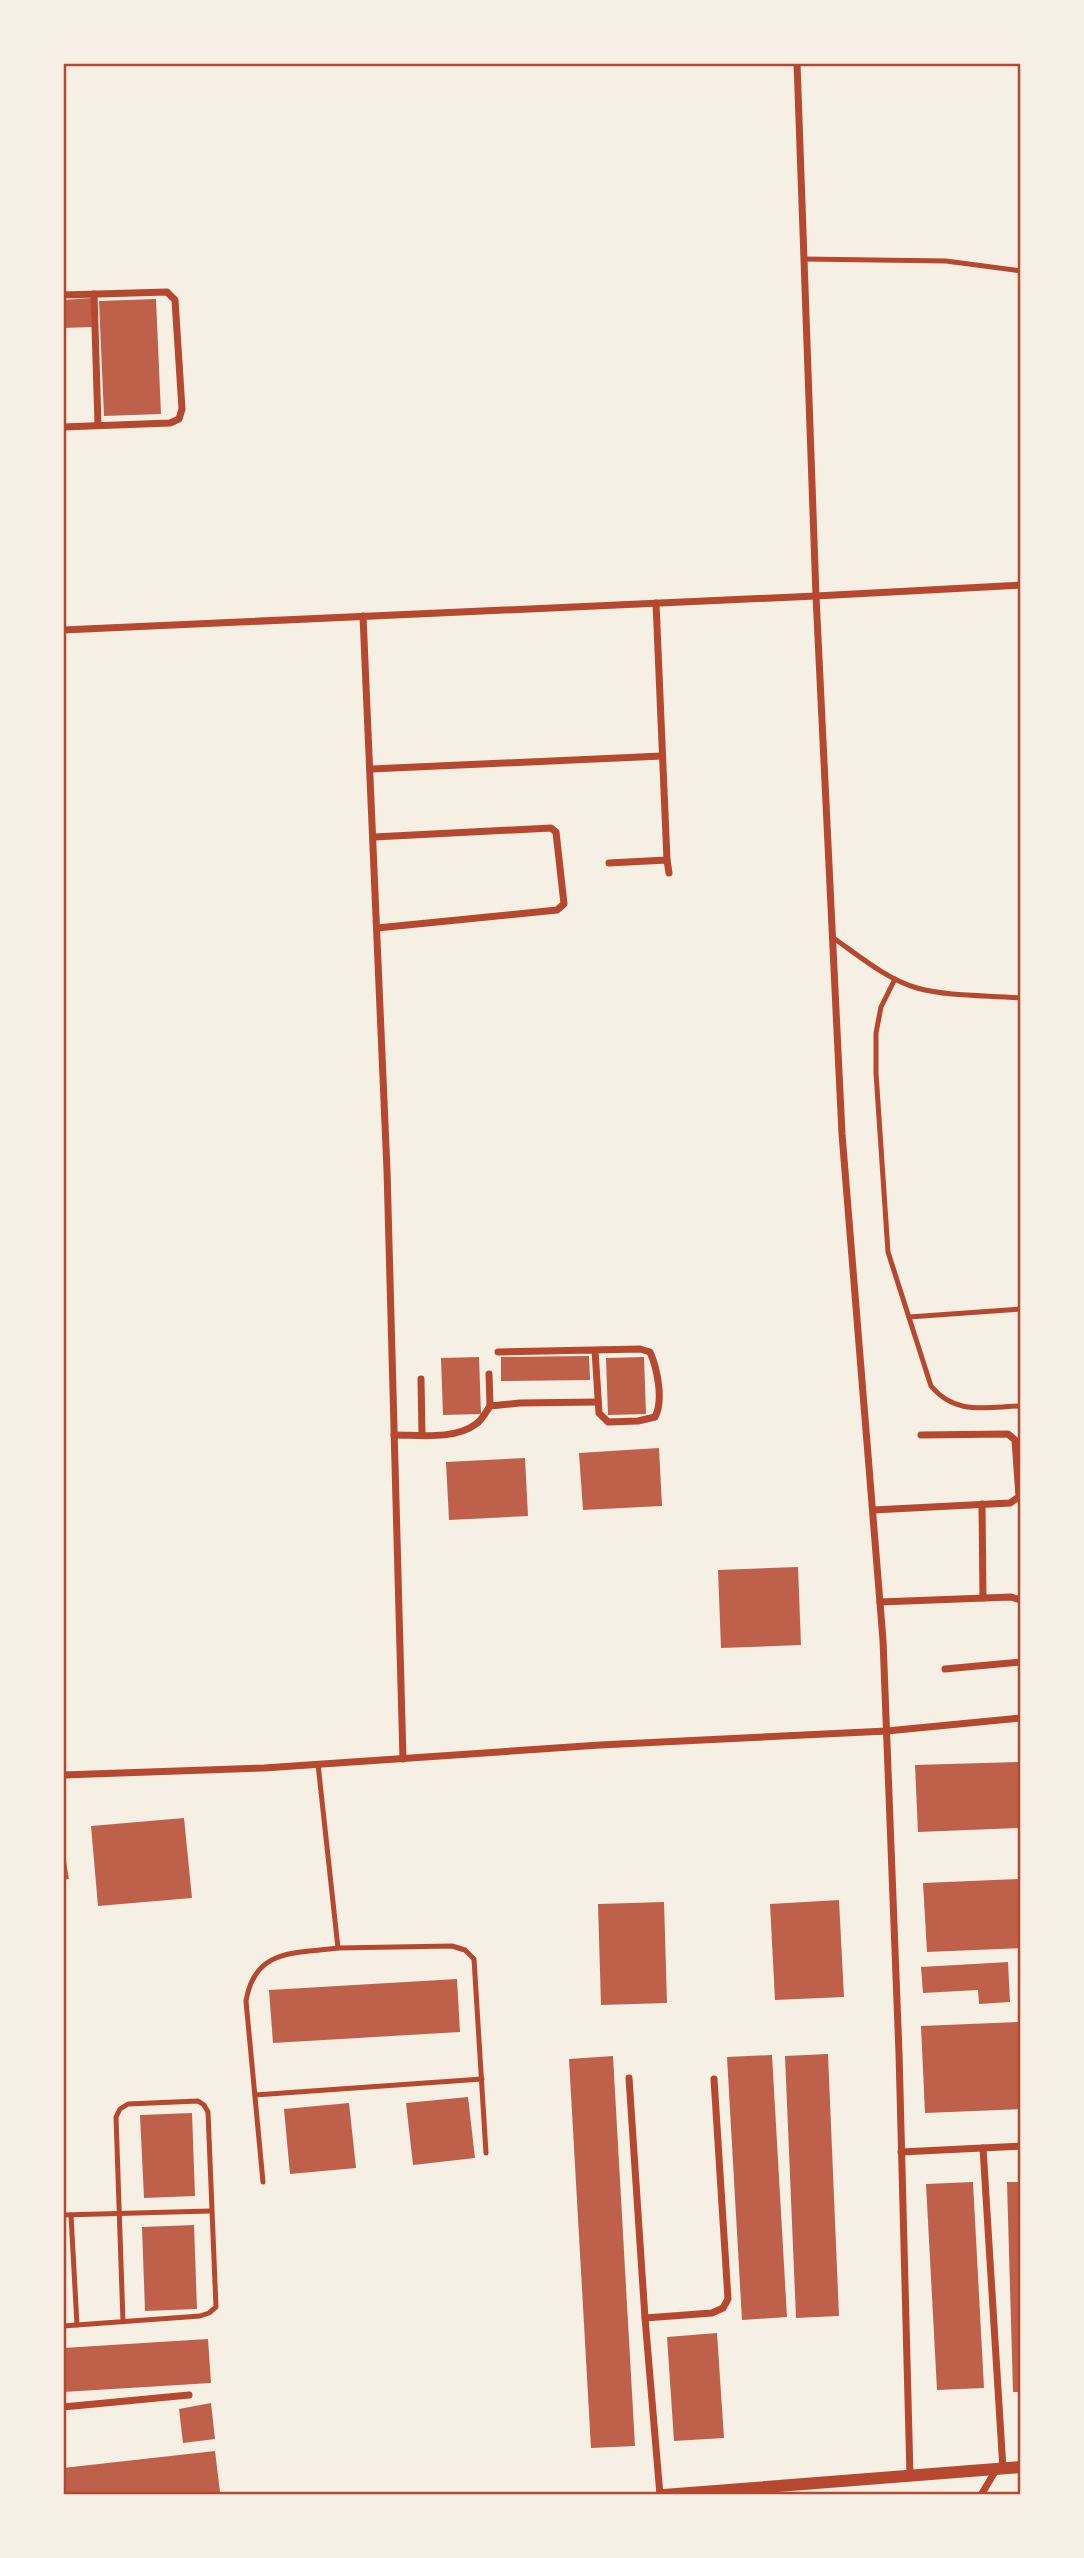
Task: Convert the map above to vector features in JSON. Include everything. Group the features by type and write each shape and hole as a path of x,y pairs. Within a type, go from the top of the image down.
{"street":[{"path":"797,63 816,596 842,1133 880,1602 887,1731 910,2476"},
{"path":"63,295 167,292 175,300 182,409 179,419 170,423 63,426"},
{"path":"94,294 98,425"},
{"path":"63,629 1021,585"},
{"path":"656,603 669,873"},
{"path":"363,616 377,928 403,1759"},
{"path":"371,769 662,756"},
{"path":"373,837 551,828 556,832 564,904 556,910 377,928"},
{"path":"609,863 667,860"},
{"path":"498,1352 640,1349 650,1352 656,1365 659,1410 655,1417 638,1421 608,1422 600,1413 598,1402 595,1350"},
{"path":"394,1435 452,1434 479,1423 490,1406 489,1374"},
{"path":"421,1379 422,1434"},
{"path":"490,1406 598,1402"},
{"path":"873,1510 1010,1503 1019,1497 1015,1440 1012,1436 920,1435"},
{"path":"982,1504 983,1598"},
{"path":"880,1602 1011,1597 1021,1600"},
{"path":"945,1669 1021,1662"},
{"path":"63,1775 318,1764 600,1745 887,1731 1021,1718"},
{"path":"629,2078 645,2318 662,2495 1021,2467"},
{"path":"645,2318 712,2313 723,2308 728,2300 715,2079"},
{"path":"901,2152 1021,2146"},
{"path":"981,2495 999,2469 983,2148"},
{"path":"63,2406 189,2395"}],"lane":[{"path":"804,259 946,261 1021,271"},
{"path":"832,937 895,979 917,988 1021,998"},
{"path":"895,979 881,1007 876,1033 876,1073 888,1252 931,1386 941,1398 956,1406 1021,1406"},
{"path":"909,1317 1021,1309"},
{"path":"318,1764 338,1948"},
{"path":"263,2182 246,2001 248,1988 255,1975 263,1964 274,1956 338,1948 452,1946 465,1950 474,1959 486,2153"},
{"path":"254,2095 482,2079"},
{"path":"63,2326 123,2322 200,2316 216,2307 208,2112 198,2101 128,2104 120,2109 116,2117 123,2322"},
{"path":"63,2215 210,2211"},
{"path":"71,2215 77,2325"}],"building":[{"path":"91,298 92,327 63,328 63,300"},
{"path":"156,299 161,414 104,416 99,301"},
{"path":"589,1356 590,1380 501,1381 501,1357"},
{"path":"479,1357 481,1414 443,1415 441,1358"},
{"path":"644,1357 646,1414 608,1415 606,1358"},
{"path":"659,1448 662,1506 583,1510 579,1453"},
{"path":"525,1458 528,1516 449,1520 446,1462"},
{"path":"798,1567 801,1645 721,1648 718,1570"},
{"path":"1021,1762 1021,1828 918,1832 915,1765"},
{"path":"184,1818 192,1898 98,1906 91,1826"},
{"path":"63,1843 69,1879 63,1880"},
{"path":"1021,1879 1021,1948 927,1952 923,1883"},
{"path":"839,1900 844,1997 775,2000 770,1904"},
{"path":"664,1902 667,2003 601,2005 598,1904"},
{"path":"1008,1962 1010,2002 979,2004 978,1990 923,1993 921,1967"},
{"path":"457,1979 460,2032 273,2043 269,1990"},
{"path":"1018,2022 1021,2109 925,2113 921,2026"},
{"path":"828,2054 839,2316 796,2318 785,2056"},
{"path":"772,2055 787,2317 742,2320 727,2057"},
{"path":"613,2056 635,2446 591,2448 569,2059"},
{"path":"468,2097 475,2158 413,2165 406,2103"},
{"path":"349,2103 356,2168 290,2174 284,2109"},
{"path":"192,2113 195,2196 144,2198 140,2115"},
{"path":"973,2182 984,2388 937,2390 926,2184"},
{"path":"1007,2182 1021,2182 1021,2392 1013,2392"},
{"path":"194,2225 197,2309 145,2311 142,2227"},
{"path":"717,2333 724,2438 674,2441 667,2337"},
{"path":"208,2339 211,2383 63,2392 63,2348"},
{"path":"211,2403 215,2439 183,2443 179,2409"},
{"path":"215,2451 220,2492 194,2495 63,2495 63,2468"}]}
